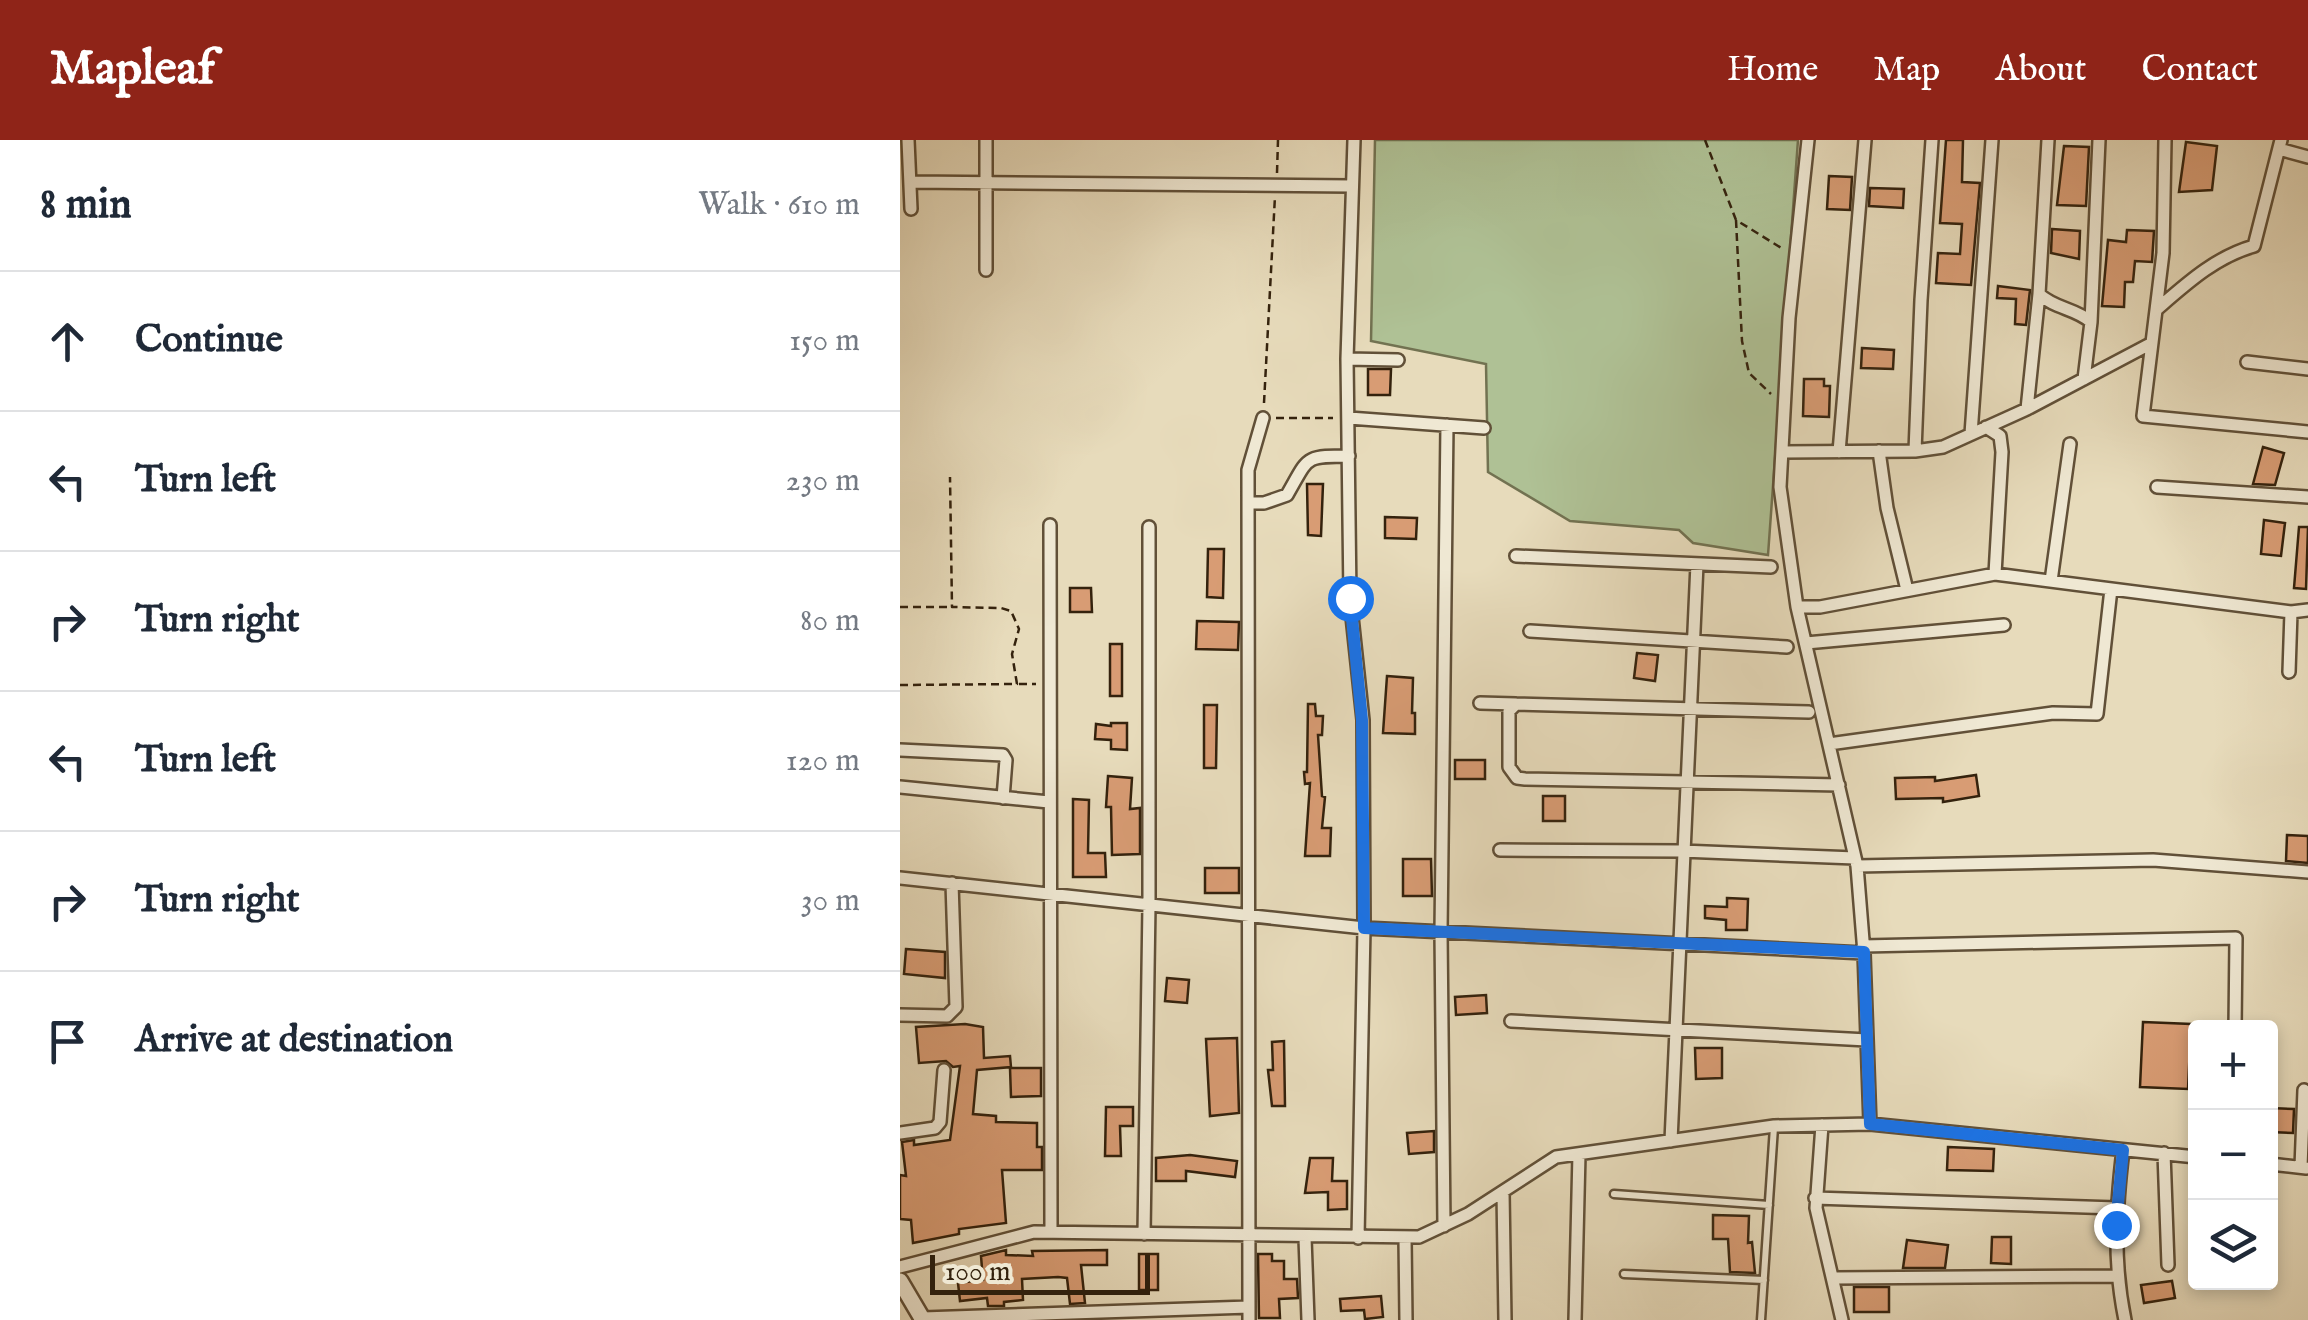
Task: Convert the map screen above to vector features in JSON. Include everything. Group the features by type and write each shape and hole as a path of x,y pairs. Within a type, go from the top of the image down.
{"street":[{"path":"908,140 910,209"},
{"path":"986,140 986,270"},
{"path":"1354,140 1347,358 1350,598 1362,720 1364,928 1358,1238"},
{"path":"1808,140 1795,260 1780,487 1797,607 1856,862 1864,950 1870,1124"},
{"path":"1839,452 1865,140"},
{"path":"1914,451 1932,140"},
{"path":"1971,434 1992,140"},
{"path":"2026,409 2039,294 2048,140"},
{"path":"2084,378 2091,322 2099,140"},
{"path":"2165,140 2163,253 2143,416 2308,432"},
{"path":"2156,310 2196,276 2234,252 2254,246 2280,144 2308,157"},
{"path":"910,182 1350,186"},
{"path":"2039,294 2049,304 2082,314 2091,322"},
{"path":"1783,452 1942,448 2152,343"},
{"path":"1347,358 1398,360"},
{"path":"2247,362 2308,369"},
{"path":"900,1281 923,1319 1249,1314 1248,470 1263,418"},
{"path":"1349,418 1484,428"},
{"path":"1444,1226 1441,932 1447,425"},
{"path":"1986,427 2000,436 2002,452 1995,574"},
{"path":"2052,581 2070,444"},
{"path":"1879,451 1887,508 1908,590"},
{"path":"1248,503 1287,495 1304,462 1315,457 1349,456"},
{"path":"2157,487 2308,497"},
{"path":"1050,525 1051,1232"},
{"path":"1144,1234 1149,905 1148,527"},
{"path":"1516,556 1771,568"},
{"path":"1671,1141 1697,564"},
{"path":"1797,607 1820,607 1995,574 2291,612 2308,610"},
{"path":"1829,744 2053,713 2097,714 2111,589"},
{"path":"2290,672 2291,612"},
{"path":"1806,643 2004,624"},
{"path":"1530,631 1787,647"},
{"path":"1480,703 1809,712"},
{"path":"1516,704 1509,711 1510,767 1517,778 1839,785"},
{"path":"900,750 1002,756 1006,760 1003,798"},
{"path":"900,788 1049,802"},
{"path":"1500,850 1682,851 1856,862 2153,860 2308,872"},
{"path":"900,878 1364,928 1677,944 1864,950 2236,938 2235,1020"},
{"path":"900,1016 947,1016 956,1007 952,883"},
{"path":"1511,1021 1867,1040"},
{"path":"900,1133 935,1128 940,1122 944,1070"},
{"path":"2278,1165 2305,1168 2304,1090"},
{"path":"900,1267 1034,1232 1419,1238 1503,1192 1556,1157 1774,1126 1870,1124 2188,1156"},
{"path":"1822,1125 1816,1198 1842,1320"},
{"path":"2123,1150 2116,1208 2117,1276 2125,1320"},
{"path":"1576,1320 1579,1154"},
{"path":"2164,1154 2168,1266"},
{"path":"1503,1192 1505,1320"},
{"path":"1816,1198 2116,1208"},
{"path":"1306,1238 1308,1320"},
{"path":"1405,1238 1406,1320"},
{"path":"1834,1278 2117,1276"}],"lane":[{"path":"1761,1320 1774,1126"},
{"path":"1614,1194 1769,1205"},
{"path":"1624,1274 1764,1280"}],"path":[{"path":"1278,140 1263,418 1349,418"},
{"path":"1705,140 1736,220 1742,341 1749,373 1785,403"},
{"path":"1736,220 1795,260"},
{"path":"950,477 952,607"},
{"path":"900,607 1011,611 1018,629 1012,654 1017,684"},
{"path":"900,685 1050,684"}],"green space":[{"path":"1375,140 1798,140 1768,555 1693,543 1679,530 1570,521 1488,472 1486,364 1371,341"}],"building":[{"path":"1946,140 1963,140 1962,182 1980,183 1971,285 1936,283 1938,253 1960,254 1962,224 1940,223"},
{"path":"2186,142 2217,146 2212,190 2179,192"},
{"path":"2064,146 2089,147 2086,206 2057,205"},
{"path":"1829,176 1852,177 1850,210 1827,209"},
{"path":"1870,188 1904,189 1903,208 1869,206"},
{"path":"2052,229 2080,231 2079,259 2051,253"},
{"path":"2127,230 2154,231 2152,262 2135,261 2133,282 2125,282 2124,307 2102,306 2108,240 2126,242"},
{"path":"1998,286 2030,290 2026,325 2015,324 2016,299 1997,298"},
{"path":"1862,348 1894,350 1893,369 1861,368"},
{"path":"1368,369 1391,369 1390,395 1368,395"},
{"path":"1804,379 1824,379 1824,386 1830,386 1829,417 1803,416"},
{"path":"2263,447 2284,453 2275,485 2253,484"},
{"path":"1307,484 1323,484 1321,536 1308,535"},
{"path":"1385,517 1417,518 1416,539 1385,538"},
{"path":"2264,520 2285,523 2281,556 2261,554"},
{"path":"2299,527 2308,527 2306,589 2294,588"},
{"path":"1208,549 1224,549 1223,598 1207,597"},
{"path":"1070,588 1091,588 1092,612 1070,612"},
{"path":"1197,621 1239,622 1238,650 1196,649"},
{"path":"1110,644 1122,644 1122,696 1110,696"},
{"path":"1637,653 1658,655 1655,681 1634,678"},
{"path":"1387,676 1413,678 1415,734 1383,733"},
{"path":"1308,704 1315,704 1316,716 1323,716 1322,735 1318,735 1325,797 1322,828 1331,828 1330,856 1305,856 1310,783 1305,784 1304,772"},
{"path":"1204,705 1217,705 1216,768 1204,768"},
{"path":"1127,723 1127,750 1111,749 1111,740 1095,739 1096,724"},
{"path":"1455,760 1485,760 1485,779 1455,779"},
{"path":"1976,775 1979,796 1943,802 1943,798 1896,799 1895,778 1935,777 1935,781"},
{"path":"1108,776 1132,778 1130,809 1140,808 1140,854 1112,855 1111,807 1106,807"},
{"path":"1543,796 1565,796 1565,821 1543,821"},
{"path":"1073,799 1089,800 1088,853 1105,853 1106,877 1073,877"},
{"path":"2287,835 2308,836 2308,863 2286,861"},
{"path":"1403,859 1431,859 1432,896 1403,896"},
{"path":"1205,868 1239,868 1239,893 1205,893"},
{"path":"1727,898 1748,899 1747,930 1726,930 1726,920 1705,918 1705,906 1727,907"},
{"path":"906,949 945,952 945,978 904,974"},
{"path":"1167,978 1189,980 1187,1003 1165,1001"},
{"path":"1486,995 1487,1013 1456,1015 1455,997"},
{"path":"2143,1022 2188,1024 2188,1089 2140,1087"},
{"path":"916,1027 983,1027 984,1058 1010,1056 1011,1067 977,1070 973,1114 996,1116 996,1122 1037,1123 1042,1170 1002,1170 1006,1223 959,1229 959,1234 913,1243 911,1220 900,1219 900,1175 906,1176 902,1142 914,1140 914,1145 950,1140 960,1066 953,1067 946,1061 919,1063"},
{"path":"1237,1038 1239,1113 1210,1116 1206,1039"},
{"path":"1284,1041 1285,1106 1272,1106 1268,1070 1273,1070 1272,1042"},
{"path":"1695,1048 1722,1048 1722,1078 1696,1079"},
{"path":"1010,1068 1041,1068 1041,1096 1011,1097"},
{"path":"1106,1107 1133,1107 1133,1126 1120,1126 1121,1156 1105,1156"},
{"path":"2278,1108 2294,1109 2293,1133 2278,1132"},
{"path":"1434,1131 1434,1152 1409,1154 1407,1133"},
{"path":"1948,1147 1994,1149 1993,1171 1947,1170"},
{"path":"1190,1155 1237,1161 1235,1177 1186,1171 1186,1181 1156,1181 1156,1158"},
{"path":"1310,1158 1333,1158 1332,1181 1347,1181 1347,1209 1328,1210 1328,1192 1305,1193"},
{"path":"1713,1215 1749,1216 1748,1243 1752,1242 1755,1273 1730,1272 1728,1239 1713,1239"},
{"path":"1992,1237 2011,1237 2011,1264 1991,1263"},
{"path":"1907,1240 1948,1245 1945,1268 1903,1268"},
{"path":"1006,1250 1006,1255 1033,1256 1032,1251 1107,1250 1107,1265 1081,1265 1085,1303 1070,1304 1067,1278 1058,1277 1022,1279 1023,1300 1004,1302 1004,1306 988,1306 987,1298 960,1301 958,1283 983,1280 981,1256"},
{"path":"1139,1254 1158,1254 1158,1290 1139,1290"},
{"path":"1258,1254 1272,1254 1272,1261 1284,1261 1284,1279 1297,1279 1298,1298 1279,1299 1280,1318 1259,1318"},
{"path":"2172,1281 2175,1298 2144,1303 2141,1285"},
{"path":"1854,1287 1889,1287 1889,1312 1854,1312"},
{"path":"1381,1296 1383,1317 1365,1319 1364,1310 1341,1311 1340,1299"}],"route":[{"path":"1350,598 1362,720 1364,928 1864,952 1870,1124 2123,1150 2116,1225"}]}
